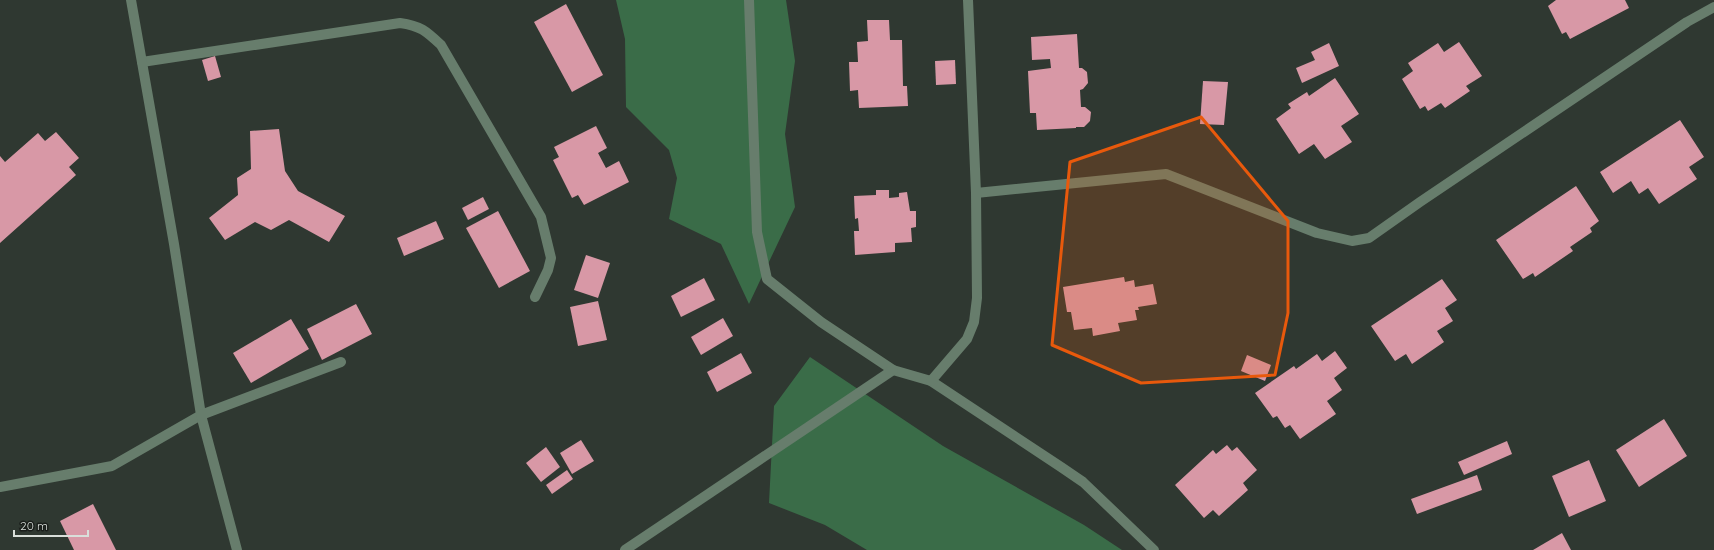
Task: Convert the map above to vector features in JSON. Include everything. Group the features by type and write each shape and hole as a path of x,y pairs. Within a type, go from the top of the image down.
{"street":[{"path":"131,0 174,244 201,415 237,550"},
{"path":"749,0 757,232 766,279 821,322 893,370 931,381 1083,482 1154,550"},
{"path":"931,381 967,339 974,322 977,298 976,193 968,0"},
{"path":"976,193 1166,174 1318,233 1352,240 1369,238 1674,31 1714,7"},
{"path":"142,62 400,23 416,25 429,34 440,45 542,217 551,258 548,270 535,297"},
{"path":"0,487 112,466 201,415 341,362"},
{"path":"625,550 893,370"}],"highlighted area":[{"path":"1201,117 1288,221 1288,313 1275,375 1141,383 1052,345 1070,162"}],"green space":[{"path":"616,0 786,0 795,61 785,134 795,207 749,304 721,244 669,219 677,178 669,150 626,107 625,39"},
{"path":"810,357 943,446 1084,525 1122,550 867,550 825,525 769,503 774,406"}],"building":[{"path":"1556,0 1625,0 1629,8 1570,39 1566,32 1562,34 1548,6"},
{"path":"566,4 603,75 572,92 534,22"},
{"path":"867,20 889,20 890,40 902,40 903,86 907,86 908,106 859,108 858,90 850,91 849,62 858,62 857,42 868,41"},
{"path":"1077,34 1079,68 1082,68 1087,72 1088,83 1083,89 1080,90 1081,107 1085,107 1091,112 1090,121 1084,127 1037,130 1036,113 1030,113 1028,71 1051,68 1050,59 1032,60 1031,37"},
{"path":"1459,42 1482,76 1466,86 1470,91 1445,108 1441,103 1428,111 1425,106 1420,109 1402,79 1413,71 1408,63 1438,43 1444,52"},
{"path":"1329,43 1339,66 1302,83 1296,68 1315,60 1311,52"},
{"path":"215,56 221,77 208,81 202,60"},
{"path":"955,60 956,84 936,85 935,61"},
{"path":"1335,78 1359,114 1341,126 1352,142 1325,159 1314,144 1299,154 1276,119 1291,108 1288,104 1307,92 1309,96"},
{"path":"1203,81 1228,82 1224,125 1200,124"},
{"path":"1680,120 1704,157 1689,167 1697,179 1659,204 1648,188 1639,194 1631,181 1613,193 1600,172"},
{"path":"596,126 607,148 598,153 606,168 619,161 629,182 584,205 578,195 572,198 553,160 559,157 554,147"},
{"path":"279,129 285,171 298,191 345,216 329,242 289,220 271,230 255,222 225,240 209,218 238,195 237,178 251,169 250,131"},
{"path":"56,132 79,158 69,167 76,175 0,243 0,156 5,162 38,133 45,141"},
{"path":"1576,186 1599,221 1590,228 1592,232 1570,247 1573,251 1535,277 1533,273 1523,279 1496,240"},
{"path":"876,190 889,190 889,198 899,197 899,193 907,192 910,211 916,211 916,227 911,228 912,242 895,243 895,252 855,255 854,231 859,231 858,218 855,219 854,196 876,195"},
{"path":"483,197 489,209 468,220 462,208"},
{"path":"498,211 530,271 499,288 466,228"},
{"path":"436,221 444,239 404,256 397,238"},
{"path":"586,255 610,263 598,298 574,290"},
{"path":"1124,277 1125,282 1134,280 1135,287 1153,284 1157,304 1138,307 1139,310 1135,310 1137,320 1118,323 1120,331 1093,336 1092,328 1074,330 1071,312 1067,312 1063,287"},
{"path":"704,278 715,300 681,317 671,296"},
{"path":"1442,279 1457,300 1445,308 1453,321 1437,331 1444,342 1412,364 1406,354 1395,361 1371,326"},
{"path":"598,301 607,340 578,346 570,307"},
{"path":"356,304 372,334 322,360 307,329"},
{"path":"723,318 733,336 701,355 691,337"},
{"path":"291,319 309,349 251,383 233,353"},
{"path":"1335,351 1347,368 1334,378 1342,390 1327,401 1336,414 1300,439 1290,425 1285,428 1277,416 1273,418 1255,393 1294,366 1296,369 1317,354 1322,361"},
{"path":"741,353 752,373 717,392 707,372"},
{"path":"1247,355 1271,365 1265,381 1241,371"},
{"path":"1664,419 1687,456 1639,487 1616,450"},
{"path":"581,440 594,461 572,474 560,453"},
{"path":"1507,441 1512,454 1464,475 1458,462"},
{"path":"1227,445 1232,451 1237,447 1257,470 1243,483 1248,490 1219,516 1213,510 1204,518 1175,485 1213,450 1216,454"},
{"path":"546,447 560,467 541,482 526,463"},
{"path":"1589,460 1606,501 1569,517 1552,476"},
{"path":"567,470 573,479 552,494 546,485"},
{"path":"1477,475 1482,490 1417,514 1411,499"},
{"path":"93,504 116,550 74,550 60,521"},
{"path":"1562,533 1571,550 1533,550"}]}
